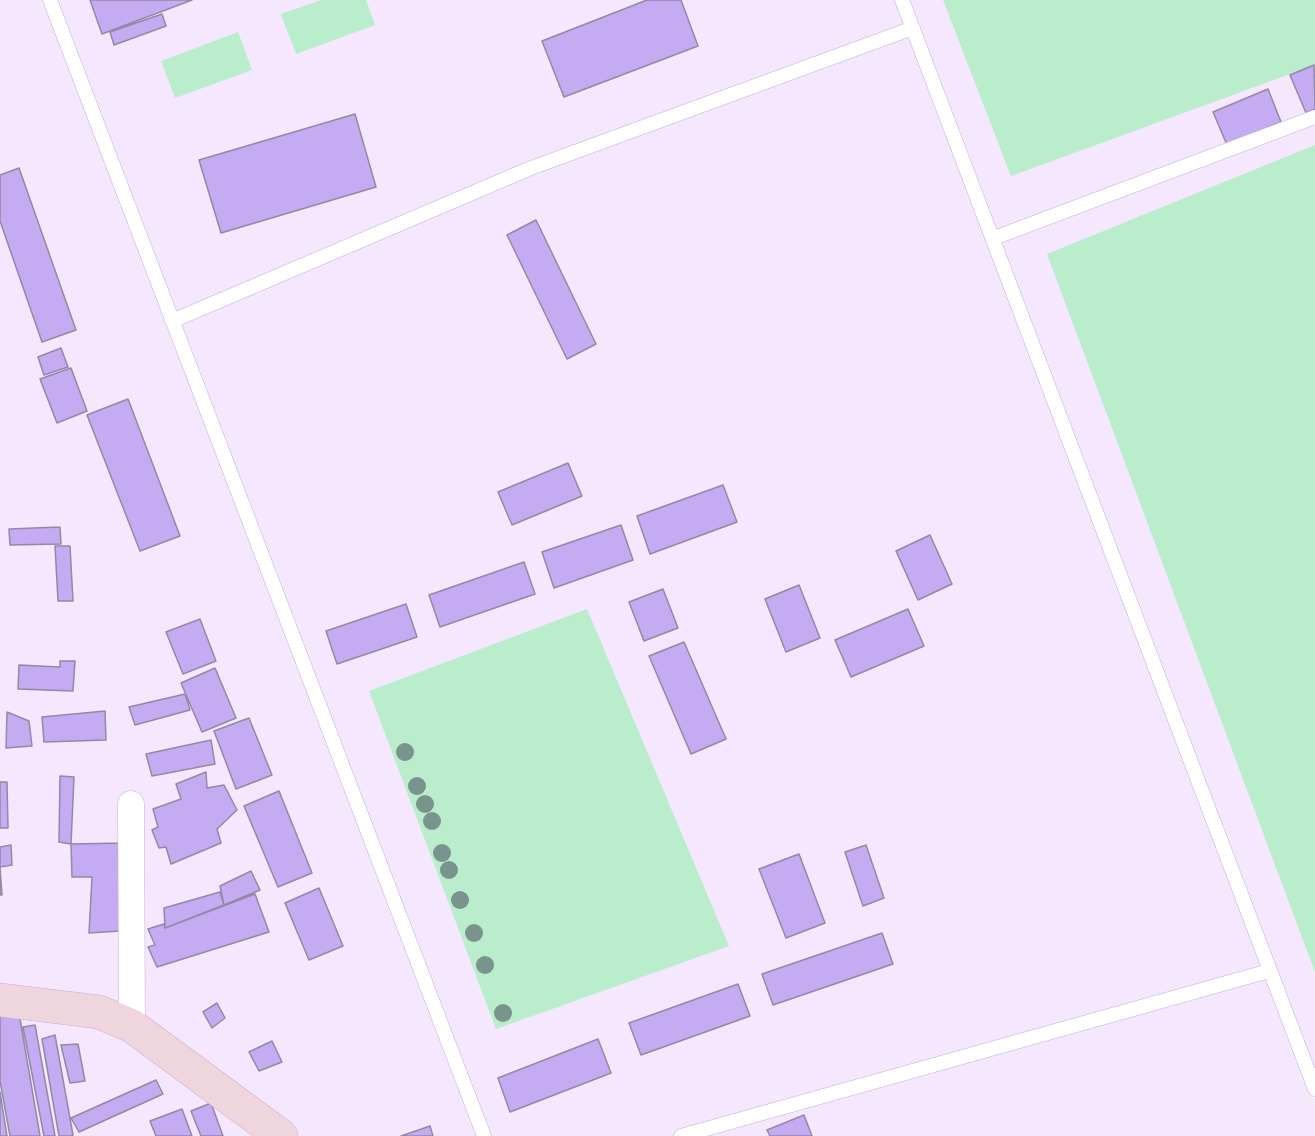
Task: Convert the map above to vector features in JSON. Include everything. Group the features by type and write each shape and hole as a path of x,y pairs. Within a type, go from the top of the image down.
{"street":[{"path":"131,804 132,1026"},
{"path":"0,1000 99,1012 132,1026 281,1136"}],"lane":[{"path":"50,0 484,1136"},
{"path":"902,0 1315,1089"},
{"path":"172,321 531,168 913,28"},
{"path":"994,238 1315,117"},
{"path":"681,1136 1269,971"}],"green space":[{"path":"321,0 366,0 375,25 296,54 281,14"},
{"path":"943,0 1315,0 1315,65 1011,176"},
{"path":"238,32 252,70 175,98 161,61"},
{"path":"1315,145 1315,972 1047,254"},
{"path":"587,609 729,946 496,1029 369,691"}],"building":[{"path":"90,0 192,0 102,34"},
{"path":"647,0 681,0 698,46 564,97 542,41"},
{"path":"162,14 166,26 114,45 110,32"},
{"path":"1314,65 1315,109 1306,113 1290,75"},
{"path":"1268,89 1281,122 1227,145 1213,112"},
{"path":"355,114 376,187 221,233 199,160"},
{"path":"19,168 76,330 42,342 0,221 0,175"},
{"path":"536,220 596,344 567,359 507,235"},
{"path":"61,348 68,367 44,375 38,357"},
{"path":"71,368 87,411 57,423 40,379"},
{"path":"128,399 180,536 140,551 87,415"},
{"path":"568,463 582,496 512,525 498,492"},
{"path":"723,485 737,522 650,554 637,516"},
{"path":"621,525 633,560 554,588 542,552"},
{"path":"60,527 61,544 10,545 9,529"},
{"path":"930,535 952,584 918,600 896,551"},
{"path":"55,546 70,546 73,601 58,601"},
{"path":"524,562 535,594 440,627 429,595"},
{"path":"799,585 820,638 786,652 765,599"},
{"path":"663,589 678,628 644,641 629,602"},
{"path":"406,604 417,637 337,664 326,631"},
{"path":"908,609 924,646 851,677 835,640"},
{"path":"200,619 216,661 183,674 166,632"},
{"path":"684,642 726,739 691,754 649,656"},
{"path":"60,661 75,661 73,691 18,689 19,665 60,667"},
{"path":"215,668 236,718 202,732 181,683"},
{"path":"185,694 190,710 135,725 129,707"},
{"path":"105,711 106,740 44,742 42,717"},
{"path":"7,712 29,721 32,746 6,748"},
{"path":"249,718 272,775 236,789 214,731"},
{"path":"211,740 215,764 152,776 146,754"},
{"path":"206,772 207,788 224,785 237,810 217,829 221,843 171,864 166,847 159,848 152,830 158,827 153,809 181,799 176,784"},
{"path":"60,776 74,777 71,844 59,842"},
{"path":"0,782 7,782 8,828 0,828"},
{"path":"279,791 312,873 278,887 244,806"},
{"path":"124,843 120,931 89,933 92,877 72,877 71,844"},
{"path":"11,845 12,865 0,867 0,847"},
{"path":"866,845 884,898 863,906 845,852"},
{"path":"799,854 825,923 786,938 759,869"},
{"path":"0,867 2,895 0,895"},
{"path":"251,871 260,890 224,905 220,886"},
{"path":"319,888 343,946 309,960 285,903"},
{"path":"220,892 224,905 165,928 164,908"},
{"path":"255,894 269,932 157,967 148,947 155,945 148,929 164,924 165,928"},
{"path":"882,933 893,964 773,1005 762,974"},
{"path":"738,984 750,1016 641,1055 629,1023"},
{"path":"217,1003 225,1018 212,1028 203,1012"},
{"path":"18,1007 40,1136 10,1136 0,1081 0,1008"},
{"path":"35,1025 55,1136 44,1136 23,1027"},
{"path":"55,1035 73,1135 71,1136 59,1136 42,1039"},
{"path":"598,1039 611,1073 510,1112 498,1078"},
{"path":"272,1041 282,1062 259,1071 249,1052"},
{"path":"78,1044 85,1081 70,1083 61,1045"},
{"path":"156,1080 163,1094 79,1132 71,1118"},
{"path":"0,1092 7,1136 0,1136"},
{"path":"211,1103 223,1136 201,1136 191,1111"},
{"path":"182,1109 192,1136 156,1136 150,1121"},
{"path":"804,1115 812,1136 770,1136 767,1130"},
{"path":"430,1126 433,1136 401,1136"}]}
